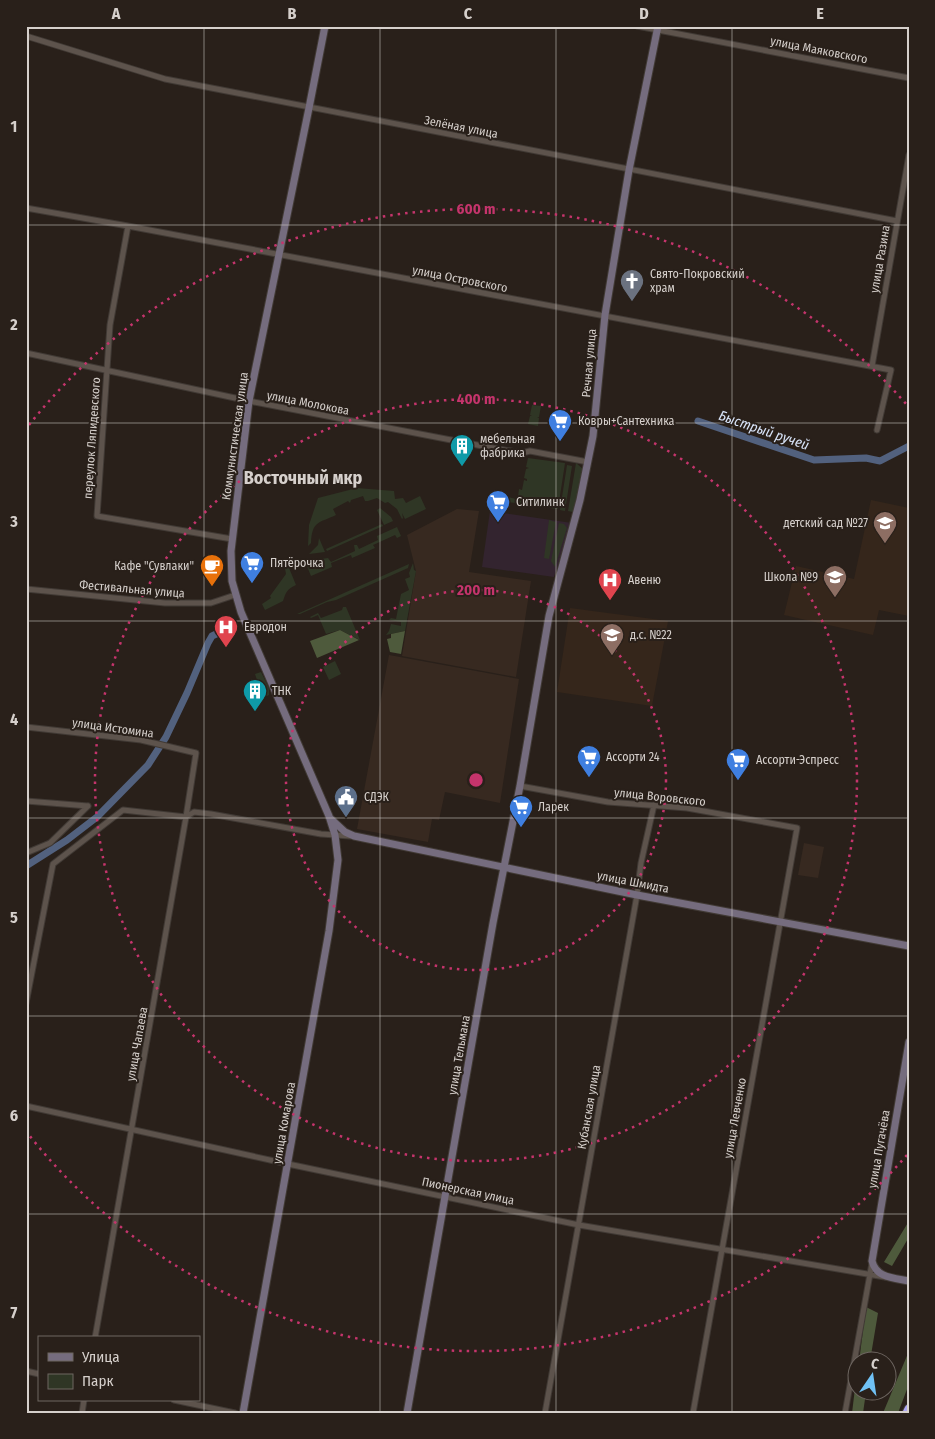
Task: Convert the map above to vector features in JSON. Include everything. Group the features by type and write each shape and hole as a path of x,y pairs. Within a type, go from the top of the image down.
{"highway":[{"path":"907,1413 909,1409"}],"street":[{"name":"Коммунистическая улица","path":"325,26 310,108 249,402 232,539 231,565 235,595 245,622 335,835"},
{"name":"улица Маяковского","path":"637,26 658,28 909,78"},
{"name":"Речная улица","path":"535,701 551,606 588,462 596,412 605,316 629,170 658,28"},
{"name":"Зелёная улица","path":"26,36 165,80 897,221"},
{"name":"улица Разина","path":"872,366 909,155"},
{"name":"улица Островского","path":"26,208 891,370 877,430"},
{"name":"переулок Ляпидевского","path":"128,226 110,325 97,516 232,539"},
{"name":"улица Молокова","path":"26,353 249,402 498,449 522,453 530,451 588,462"},
{"name":"Фестивальная улица","path":"26,589 165,604 211,603 235,595"},
{"name":"улица Тельмана","path":"407,1413 535,701"},
{"name":"улица Истомина","path":"26,727 141,740 196,753"},
{"name":"улица Чапаева","path":"95,1336 196,753"},
{"name":"улица Воровского","path":"520,786 608,802 687,808 797,828"},
{"path":"26,801 88,806 50,843 26,853"},
{"name":"Кубанская улица","path":"545,1413 637,895 640,863 654,805"},
{"name":"улица Шмидта","path":"28,980 52,864 123,810 186,818 194,812 335,835 354,836 637,895 909,946"},
{"name":"улица Шмидта","path":"328,816 345,832 354,836"},
{"name":"улица Левченко","path":"693,1413 797,828"},
{"name":"улица Комарова","path":"243,1413 333,904 338,860 335,835"},
{"path":"26,1003 28,980"},
{"name":"улица Пугачёва","path":"845,1413 909,1042"},
{"name":"Пионерская улица","path":"26,1106 578,1225 909,1281"},
{"path":"872,1261 874,1268 886,1277"},
{"path":"183,1402 235,1413"}],"shaded area":[{"path":"871,500 909,508 909,616 879,610 873,635 784,615 796,566 854,579"},
{"path":"457,509 479,511 469,572 531,581 516,677 402,656 416,571 407,535"},
{"path":"490,511 572,523 554,577 482,567"},
{"name":"д.с. №22","path":"570,608 668,621 652,706 557,692"},
{"path":"389,655 519,679 500,803 445,792 439,820 432,819 428,842 357,829"},
{"path":"804,843 824,847 818,878 798,875"}],"green space":[{"path":"532,405 541,406 539,417 537,417 539,418 538,426 528,424 530,416 532,416 530,415"},
{"path":"528,458 565,463 558,509 517,504 519,489 522,490 524,480 527,481 524,478 526,469 529,468 526,467"},
{"path":"576,463 583,469 573,512 568,511"},
{"path":"567,465 572,466 565,511 560,510"},
{"path":"357,488 394,491 395,499 403,498 406,503 420,496 426,509 405,519 402,513 402,519 397,509 388,502 385,503 377,498 365,501 363,496 333,509 336,515 317,524 313,530 311,543 308,546 309,525 318,498"},
{"path":"498,491 504,492 504,496 516,499 515,503 492,500"},
{"path":"380,508 393,521 384,525 377,510"},
{"path":"549,520 556,522 549,559 544,558"},
{"path":"559,523 564,524 567,528 555,567 551,561"},
{"path":"382,524 383,526 327,551 326,549"},
{"path":"397,527 401,536 397,538 395,535 373,545 375,548 352,558 351,555 331,563 332,567 311,576 306,564 301,562 328,558 331,562 355,551 354,545 357,545 359,549 378,540 377,536"},
{"path":"319,538 325,552 309,554 318,545"},
{"path":"284,563 287,563 296,585 287,591 283,601 265,610 262,604 271,598 270,596 286,574"},
{"path":"413,563 414,570 416,571 405,631 386,635 391,624 401,626 401,622 389,620 391,618 396,619 401,594 409,590 405,579 410,577 409,573"},
{"path":"409,564 408,568 336,600 297,614"},
{"path":"343,607 346,607 360,640 340,630 326,634 318,615 310,617 318,613 321,618 342,610"},
{"path":"340,630 359,640 317,658 310,641"},
{"path":"405,631 401,654 390,652 387,639 391,638 391,634"},
{"path":"335,661 341,674 329,680 323,667"},
{"path":"261,672 269,688 269,695 267,696 262,695 255,674"},
{"path":"909,1221 909,1237 892,1266 884,1262"},
{"path":"866,1307 878,1313 872,1352 860,1352"},
{"path":"909,1351 909,1384 898,1413 883,1413 888,1402 898,1402 898,1377"},
{"path":"853,1402 865,1402 863,1413 852,1413"}],"waterway":[{"name":"Быстрый ручей","path":"698,421 814,460 866,458 880,461 909,446"},
{"name":"Быстрый ручей","path":"26,866 67,840 97,817 148,765 166,737 212,636 231,627"}],"place":[{"name":"Свято-Покровский храм","path":"632,302"},
{"name":"Ковры+Сантехника","path":"560,442"},
{"name":"мебельная фабрика","path":"462,467"},
{"name":"Ситилинк","path":"498,523"},
{"name":"детский сад №27","path":"885,544"},
{"name":"Пятёрочка","path":"252,584"},
{"name":"Кафе \"Сувлаки\"","path":"212,587"},
{"name":"Школа №9","path":"835,598"},
{"name":"Авеню","path":"610,601"},
{"name":"Евродон","path":"226,648"},
{"name":"д.с. №22","path":"612,656"},
{"name":"ТНК","path":"255,712"},
{"name":"Ассорти 24","path":"589,778"},
{"name":"Ассорти-Эспресс","path":"738,781"},
{"name":"СДЭК","path":"346,818"},
{"name":"Ларек","path":"521,828"}],"district":[{"name":"Восточный мкр","path":"303,478"}]}
